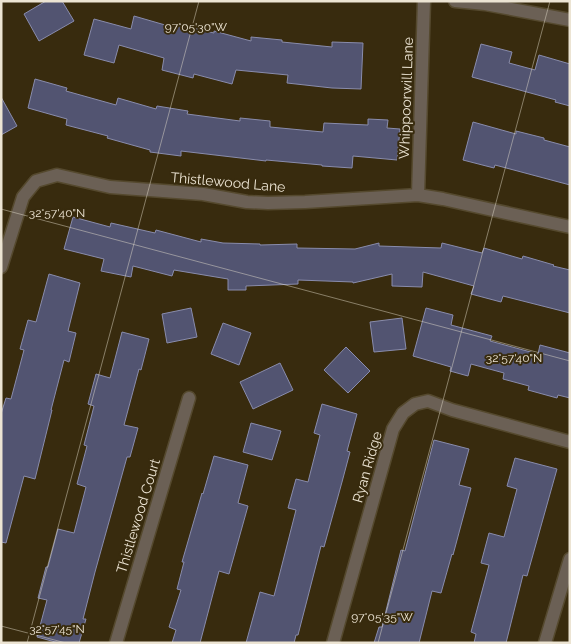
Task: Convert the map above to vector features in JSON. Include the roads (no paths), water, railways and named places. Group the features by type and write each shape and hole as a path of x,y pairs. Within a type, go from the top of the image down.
{"street":[{"name":"Whippoorwill Lane","path":"418,195 424,1"},
{"path":"455,1 485,4 570,20"},
{"name":"Thistlewood Lane","path":"1,267 23,198 36,182 57,175 110,187 203,194 247,202 305,202 418,195 570,227"},
{"name":"Thistlewood Court","path":"116,643 189,398"},
{"name":"Ryan Ridge","path":"333,643 393,429 403,413 415,404 428,401 452,410 570,442"},
{"path":"545,643 570,559"}]}
